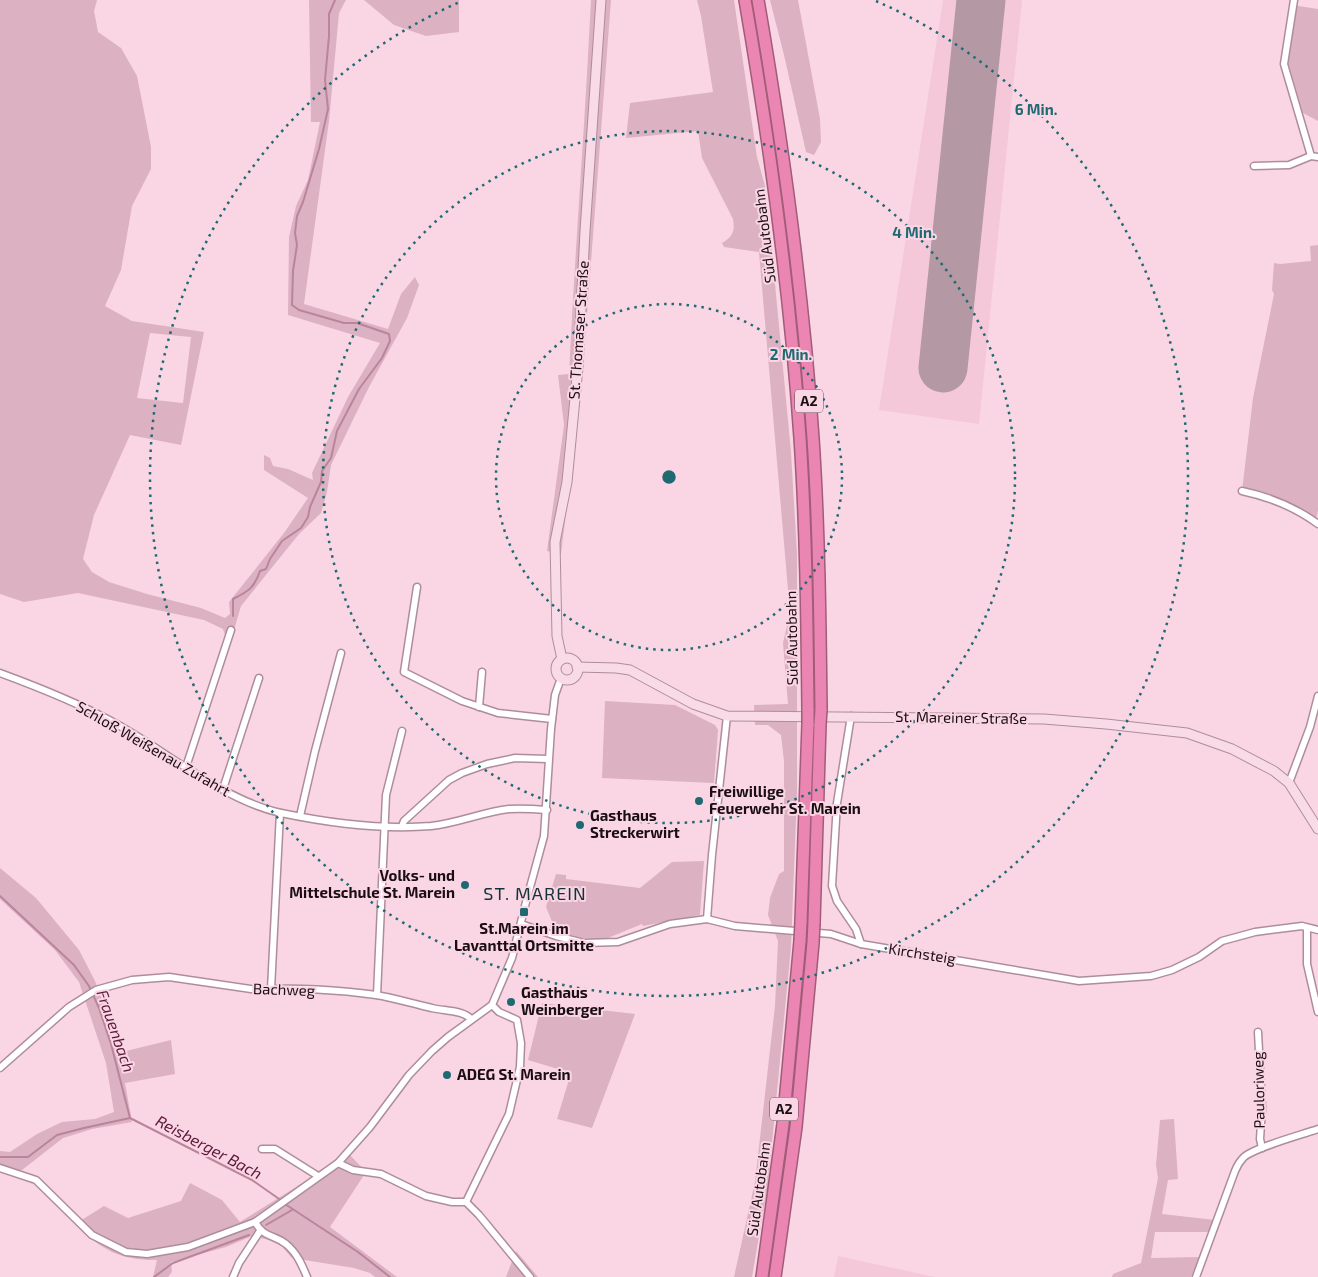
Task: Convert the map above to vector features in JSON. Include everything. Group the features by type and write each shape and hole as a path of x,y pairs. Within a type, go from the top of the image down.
{"highway":[{"name":"Süd Autobahn","path":"745,0 771,159 790,322 800,438 806,559 808,724 800,941 783,1124 762,1277"},
{"name":"Süd Autobahn","path":"758,0 785,167 813,438 818,549 821,710 813,943 796,1127 775,1277"}],"main road":[{"name":"St. Thomaser Straße","path":"562,659 557,636 555,542 566,482 578,367 585,231 601,0"},
{"path":"570,658 577,667 577,672 569,679 561,678 556,667 562,659 570,658"},
{"name":"St. Mareiner Straße","path":"577,667 630,670 693,704 727,716 1044,719 1187,733 1232,748 1260,762 1289,783 1318,829"}],"street":[{"path":"1254,166 1289,165 1315,156 1284,64 1294,0"},
{"path":"1242,491 1283,503 1303,512 1318,524"},
{"path":"417,587 404,672 462,701 479,707 514,716 552,719"},
{"path":"186,767 221,664 230,630"},
{"path":"300,816 315,751 342,653"},
{"path":"479,707 482,672"},
{"name":"Schloß Weißenau Zufahrt","path":"0,673 67,699 112,721 222,789 251,804 280,813 339,823 385,827 432,826 508,809 547,810"},
{"path":"222,789 259,678"},
{"path":"0,1168 36,1180 92,1235 126,1252 147,1254 188,1247 255,1222 338,1163 370,1127 408,1075 432,1051 471,1019 492,1005 512,958 544,836 552,719 555,695 561,678"},
{"path":"1289,783 1307,734 1318,696"},
{"path":"707,919 727,716"},
{"path":"851,716 837,802 832,886 838,901 856,928 861,944"},
{"path":"377,995 386,796 402,731"},
{"path":"402,826 404,821 449,780 462,773 487,764 515,758 548,759"},
{"path":"271,989 280,813"},
{"name":"Kirchsteig","path":"522,924 556,936 584,943 618,942 670,924 707,919 735,926 831,934 861,944 1079,981 1151,976 1186,964 1222,941 1233,937 1277,928 1302,926 1318,930"},
{"path":"1307,928 1307,964 1318,1012"},
{"name":"Bachweg","path":"0,1068 69,1007 96,990 132,980 169,977 258,990 340,991 377,995 467,1014 471,1019"},
{"path":"466,1202 509,1114 520,1067 521,1043 517,1020 499,1012 492,1005"},
{"name":"Pauloriweg","path":"1258,1032 1262,1108 1260,1139 1262,1148"},
{"path":"1196,1277 1235,1171 1244,1157 1262,1148 1318,1129"},
{"path":"262,1149 275,1149 318,1176"},
{"path":"338,1163 352,1170 381,1174 426,1196 452,1202 466,1202 530,1277"},
{"path":"255,1222 260,1231 285,1243 298,1256 307,1277"},
{"path":"233,1277 239,1263 260,1231"}],"shaded area":[{"path":"0,0 97,0 94,11 98,32 121,48 137,76 151,147 151,169 132,206 121,270 105,306 132,321 204,332 181,445 130,435 94,515 83,559 92,572 109,582 201,608 225,618 230,614 229,602 284,533 308,498 264,470 264,455 270,458 273,466 288,469 313,480 312,473 348,397 380,343 288,315 289,237 296,206 308,180 320,122 311,122 309,0 346,0 339,13 329,121 304,304 388,329 401,294 415,277 419,285 407,318 369,387 331,465 327,492 321,513 299,534 241,606 229,647 223,629 204,620 78,593 24,602 0,594","holes":["150,333 191,337 183,403 137,398"]},
{"path":"364,0 459,0 459,32 426,36 394,25"},
{"path":"591,0 611,0 582,380 561,554 547,551 564,425 558,375 569,374"},
{"path":"697,0 734,0 757,157 765,186 769,221 791,452 797,554 797,793 791,947 768,1184 752,1277 734,1277 755,1182 775,1006 778,941 768,915 770,898 779,874 784,871 784,761 781,735 768,725 755,725 754,705 788,704 783,643 790,613 759,252 724,247 722,243 731,236 734,227 733,219 702,158 698,131 626,138 630,103 713,92"},
{"path":"770,0 798,0 820,119 821,142 814,155 806,152"},
{"path":"943,0 1022,0 979,424 879,410"},
{"path":"1292,5 1318,9 1318,121 1303,113 1285,52"},
{"path":"1318,245 1318,510 1316,520 1242,491 1253,398 1274,294 1272,290 1274,263 1311,261 1310,246"},
{"path":"605,701 675,705 715,725 718,730 714,783 602,778"},
{"path":"704,861 700,915 643,926 642,924 603,940 572,937 553,924 546,907 556,874 566,875 566,879 640,888 672,862"},
{"path":"0,868 36,898 79,950 95,981 122,1052 171,1040 175,1074 125,1083 132,1122 92,1129 63,1138 22,1170 0,1172 0,1151 10,1152 37,1134 62,1122 95,1119 114,1112 106,1063 79,982 55,950 0,899"},
{"path":"542,1003 635,1014 592,1128 557,1119 571,1073 528,1060"},
{"path":"1174,1119 1178,1179 1168,1180 1162,1214 1215,1220 1210,1232 1155,1232 1151,1258 1200,1257 1191,1277 1112,1277 1113,1274 1141,1263 1158,1178 1156,1165 1160,1120"},
{"path":"349,1154 366,1172 330,1227 397,1277 375,1277 370,1273 354,1268 292,1258 278,1242 252,1236 226,1247 171,1262 172,1272 168,1277 153,1277 157,1260 132,1258 112,1252 94,1241 76,1225 104,1206 128,1218 181,1201 190,1183 222,1200 240,1222"},
{"path":"516,1251 538,1277 506,1277"},
{"path":"838,1256 935,1277 834,1277"}],"waterway":[{"path":"233,616 233,599 250,588 260,571 266,569 282,541 301,528 308,517 310,507 321,482 322,471 331,458 337,431 359,389 382,358 390,341 389,334 357,323 344,323 299,310 292,305 293,271 297,245 295,233 297,216 319,149 328,109 325,80 329,14 335,0"},
{"name":"Frauenbach","path":"0,896 74,965 89,986 99,1008 111,1044 130,1118"},
{"name":"Reisberger Bach","path":"0,1157 28,1157 57,1135 130,1118 252,1180 282,1201"},
{"name":"Reisberger Bach","path":"285,1204 358,1252 390,1277"},
{"path":"266,1225 292,1210"},
{"path":"154,1277 173,1263 249,1235"}],"runway":[{"path":"943,368 981,0"}],"place":[{"name":"Freiwillige Feuerwehr St. Marein","path":"699,801"},
{"name":"Gasthaus Streckerwirt","path":"580,825"},
{"name":"Volks- und Mittelschule St. Marein","path":"465,885"},
{"name":"St.Marein im Lavanttal Ortsmitte","path":"524,912"},
{"name":"Gasthaus Weinberger","path":"511,1002"},
{"name":"ADEG St. Marein","path":"447,1075"}],"district":[{"name":"ST. MAREIN","path":"535,894"}]}
